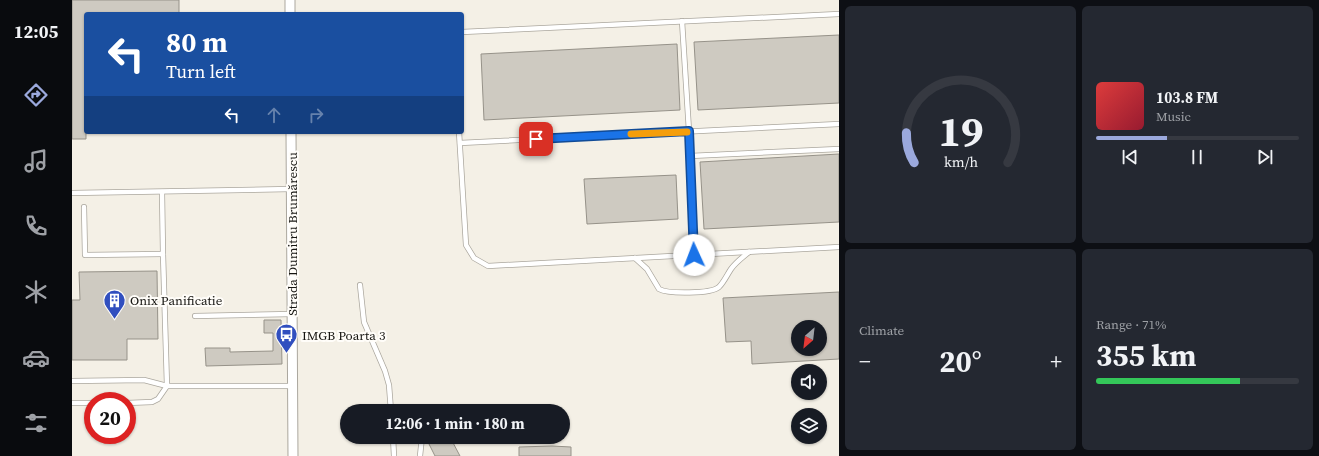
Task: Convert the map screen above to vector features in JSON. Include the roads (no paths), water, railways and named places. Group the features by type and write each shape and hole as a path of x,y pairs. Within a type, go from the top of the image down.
{"street":[{"path":"290,0 290,12"},
{"name":"Strada Dumitru Brumărescu","path":"291,134 293,456"}],"lane":[{"path":"464,32 839,14"},
{"path":"682,21 689,131 694,255"},
{"path":"460,143 839,124"},
{"path":"459,134 466,245 474,258 488,266 839,247"},
{"path":"690,156 839,149"},
{"path":"72,193 291,189"},
{"path":"136,402 152,402 158,399 167,386 162,192"},
{"path":"84,207 85,255 163,254"},
{"path":"635,258 644,266 659,289 662,291 708,291 718,288 735,264 749,252"},
{"path":"360,285 364,322 385,370 389,385 390,404"},
{"path":"195,316 292,314"},
{"path":"72,381 144,380 167,386 293,386"},
{"path":"72,403 84,403"},
{"path":"393,444 394,456"},
{"path":"420,456 421,444"}],"place":[{"name":"Onix Panificatie","path":"115,320"},
{"name":"IMGB Poarta 3","path":"286,354"}]}
